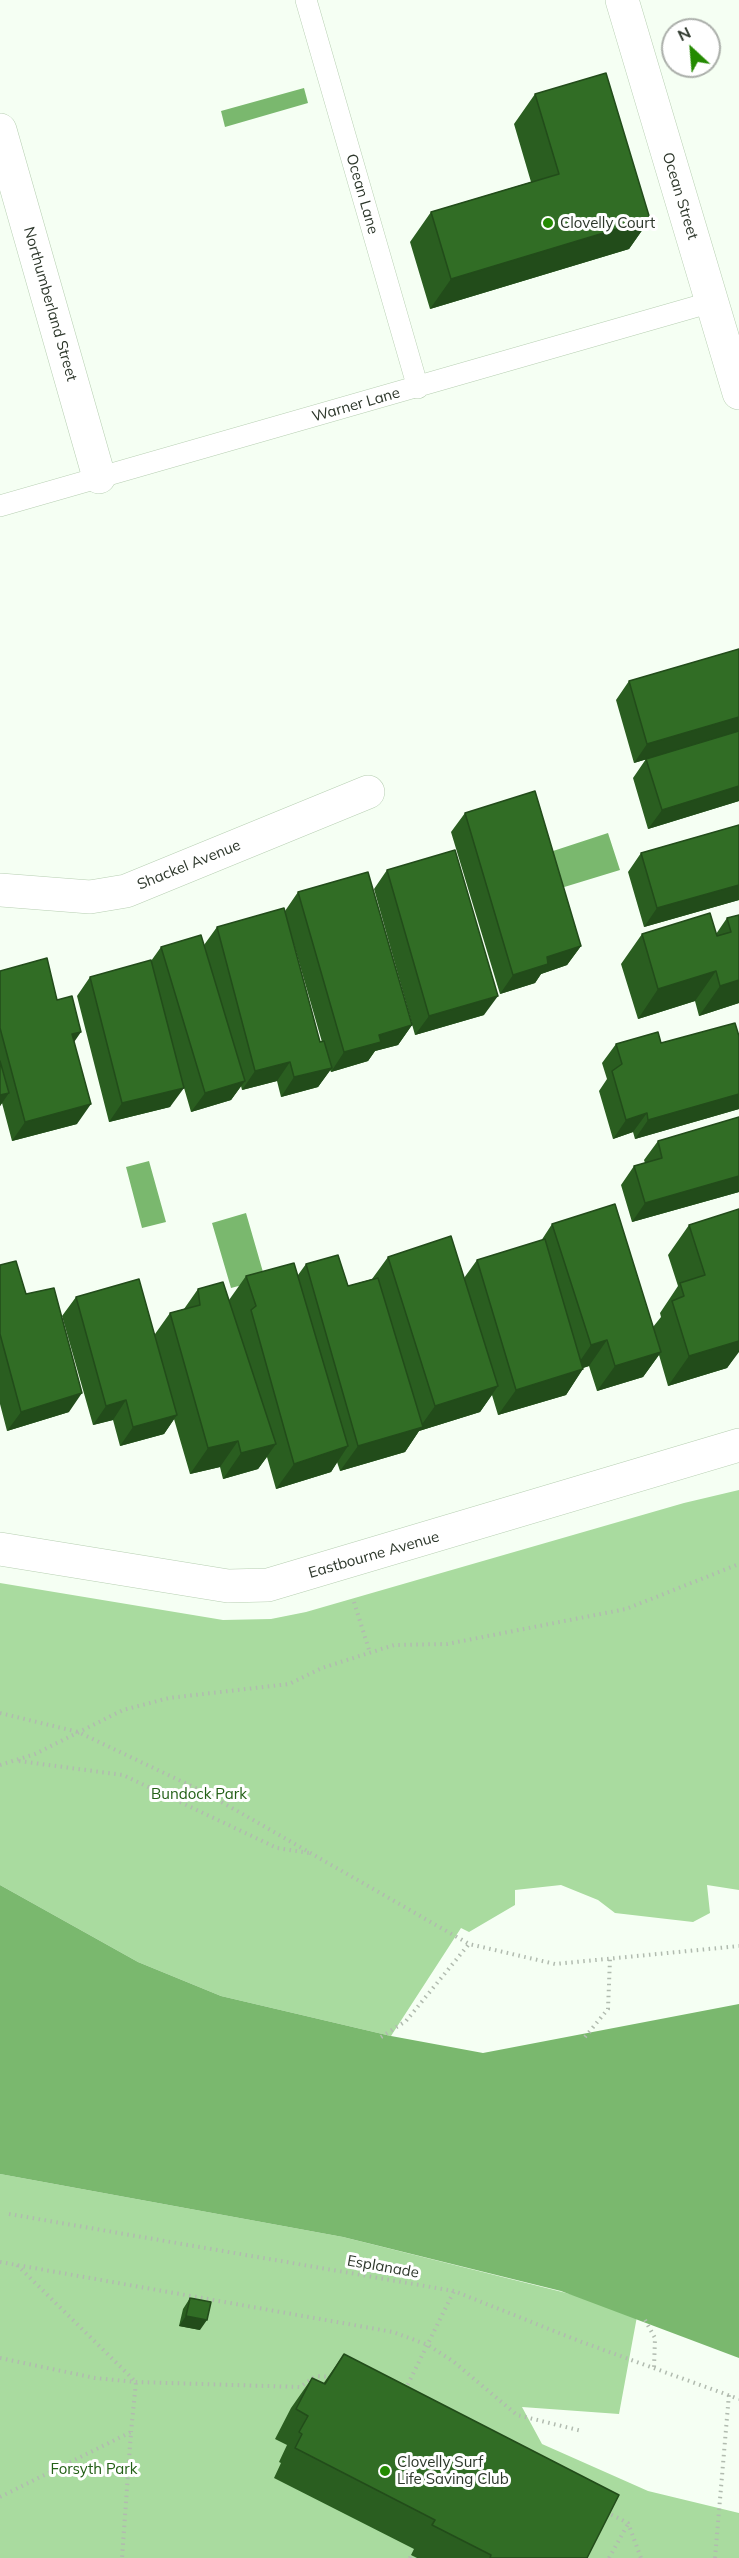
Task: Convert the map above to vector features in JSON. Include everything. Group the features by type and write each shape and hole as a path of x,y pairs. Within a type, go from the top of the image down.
{"street":[{"name":"Ocean Street","path":"622,0 739,393"},
{"name":"Northumberland Street","path":"0,130 99,477"},
{"name":"Shackel Avenue","path":"0,890 90,897 126,891 368,792"},
{"name":"Eastbourne Avenue","path":"0,1549 228,1586 268,1586 739,1445"}],"lane":[{"name":"Ocean Lane","path":"306,0 418,388"},
{"name":"Warner Lane","path":"0,506 712,302"}],"path":[{"path":"0,1765 35,1754 123,1710 169,1698 289,1684 322,1668 394,1645 447,1644 626,1609 739,1564"},
{"path":"354,1599 370,1653"},
{"path":"0,1713 78,1732 207,1793 470,1944 555,1964 739,1946"},
{"path":"15,1760 123,1775 277,1848 312,1854"},
{"path":"381,2037 406,2021 470,1944"},
{"path":"585,2037 608,2009 610,1959"},
{"name":"Esplanade","path":"9,2214 454,2291 739,2399"},
{"path":"0,2262 393,2332 428,2345 454,2362 517,2415 582,2431"},
{"path":"17,2265 136,2382"},
{"path":"404,2393 454,2291"},
{"path":"645,2320 655,2338 654,2368"},
{"path":"0,2358 95,2378 136,2382 300,2387 316,2376 336,2377"},
{"path":"122,2558 136,2382"},
{"path":"715,2558 729,2394"},
{"path":"0,2497 131,2432"},
{"path":"597,2507 628,2523 640,2558"},
{"path":"609,2558 628,2523"}],"green space":[{"name":"Bundock Park","path":"739,1490 739,1890 707,1885 710,1913 693,1922 615,1913 598,1900 561,1885 515,1890 515,1905 469,1932 461,1928 391,2036 221,1996 138,1962 0,1885 0,1583 223,1620 271,1619 306,1612 684,1503"},
{"name":"Forsyth Park","path":"0,2174 343,2237 638,2311 619,2414 522,2407 542,2444 648,2491 739,2513 739,2558 0,2558"}],"shaded area":[{"path":"304,88 308,103 225,127 221,111"},
{"path":"608,833 620,870 561,888 550,852"},
{"path":"149,1161 166,1222 142,1228 126,1167"},
{"path":"246,1213 265,1279 231,1288 212,1223"},
{"path":"0,1885 138,1962 221,1996 391,2036 483,2053 739,2004 739,2358 561,2291 343,2237 0,2174"}],"building":[{"name":"Clovelly Court","path":"606,73 650,219 451,279 431,212 559,174 535,94"},
{"path":"739,649 739,717 647,744 629,681"},
{"path":"739,731 739,786 662,810 646,759"},
{"path":"535,791 581,946 547,957 548,964 513,975 465,813"},
{"path":"739,825 739,885 657,908 641,853"},
{"path":"455,850 498,996 429,1016 387,870"},
{"path":"368,872 412,1025 379,1035 381,1042 344,1052 298,892"},
{"path":"284,908 320,1042 324,1041 332,1068 294,1077 290,1062 255,1071 217,927"},
{"path":"710,913 717,936 731,932 727,918 739,915 739,980 720,986 716,971 658,989 642,934"},
{"path":"201,935 245,1081 205,1093 161,947"},
{"path":"47,958 57,1000 72,996 81,1032 72,1034 91,1104 25,1122 0,1028 0,971"},
{"path":"151,960 184,1088 122,1103 90,977"},
{"path":"735,1023 739,1036 739,1094 648,1120 647,1113 626,1120 612,1071 622,1064 616,1044 658,1032 661,1043"},
{"path":"0,1061 9,1093 0,1095"},
{"path":"739,1117 739,1176 645,1203 634,1166 662,1158 658,1141"},
{"path":"615,1204 661,1352 615,1366 607,1340 591,1345 552,1224"},
{"path":"739,1209 739,1341 689,1356 672,1301 684,1296 680,1283 705,1275 689,1225"},
{"path":"451,1236 498,1386 435,1406 388,1257"},
{"path":"545,1239 583,1369 516,1390 477,1260"},
{"path":"338,1255 348,1286 378,1278 423,1427 358,1446 306,1264"},
{"path":"16,1261 26,1294 54,1288 82,1393 21,1412 0,1334 0,1265"},
{"path":"294,1263 348,1446 294,1464 251,1310 256,1306 246,1276"},
{"path":"139,1279 177,1415 133,1427 126,1400 106,1406 76,1297"},
{"path":"223,1282 276,1444 241,1453 238,1441 208,1448 170,1313 200,1305 198,1289"},
{"path":"190,2298 211,2302 207,2320 186,2316"},
{"name":"Clovelly Surf Life Saving Club","path":"344,2354 619,2495 587,2558 490,2558 491,2555 432,2525 435,2520 295,2448 302,2434 299,2432 308,2416 296,2409 312,2378 325,2384"}],"place":[{"name":"Clovelly Court","path":"548,223"},
{"name":"Clovelly Surf Life Saving Club","path":"385,2471"}]}
